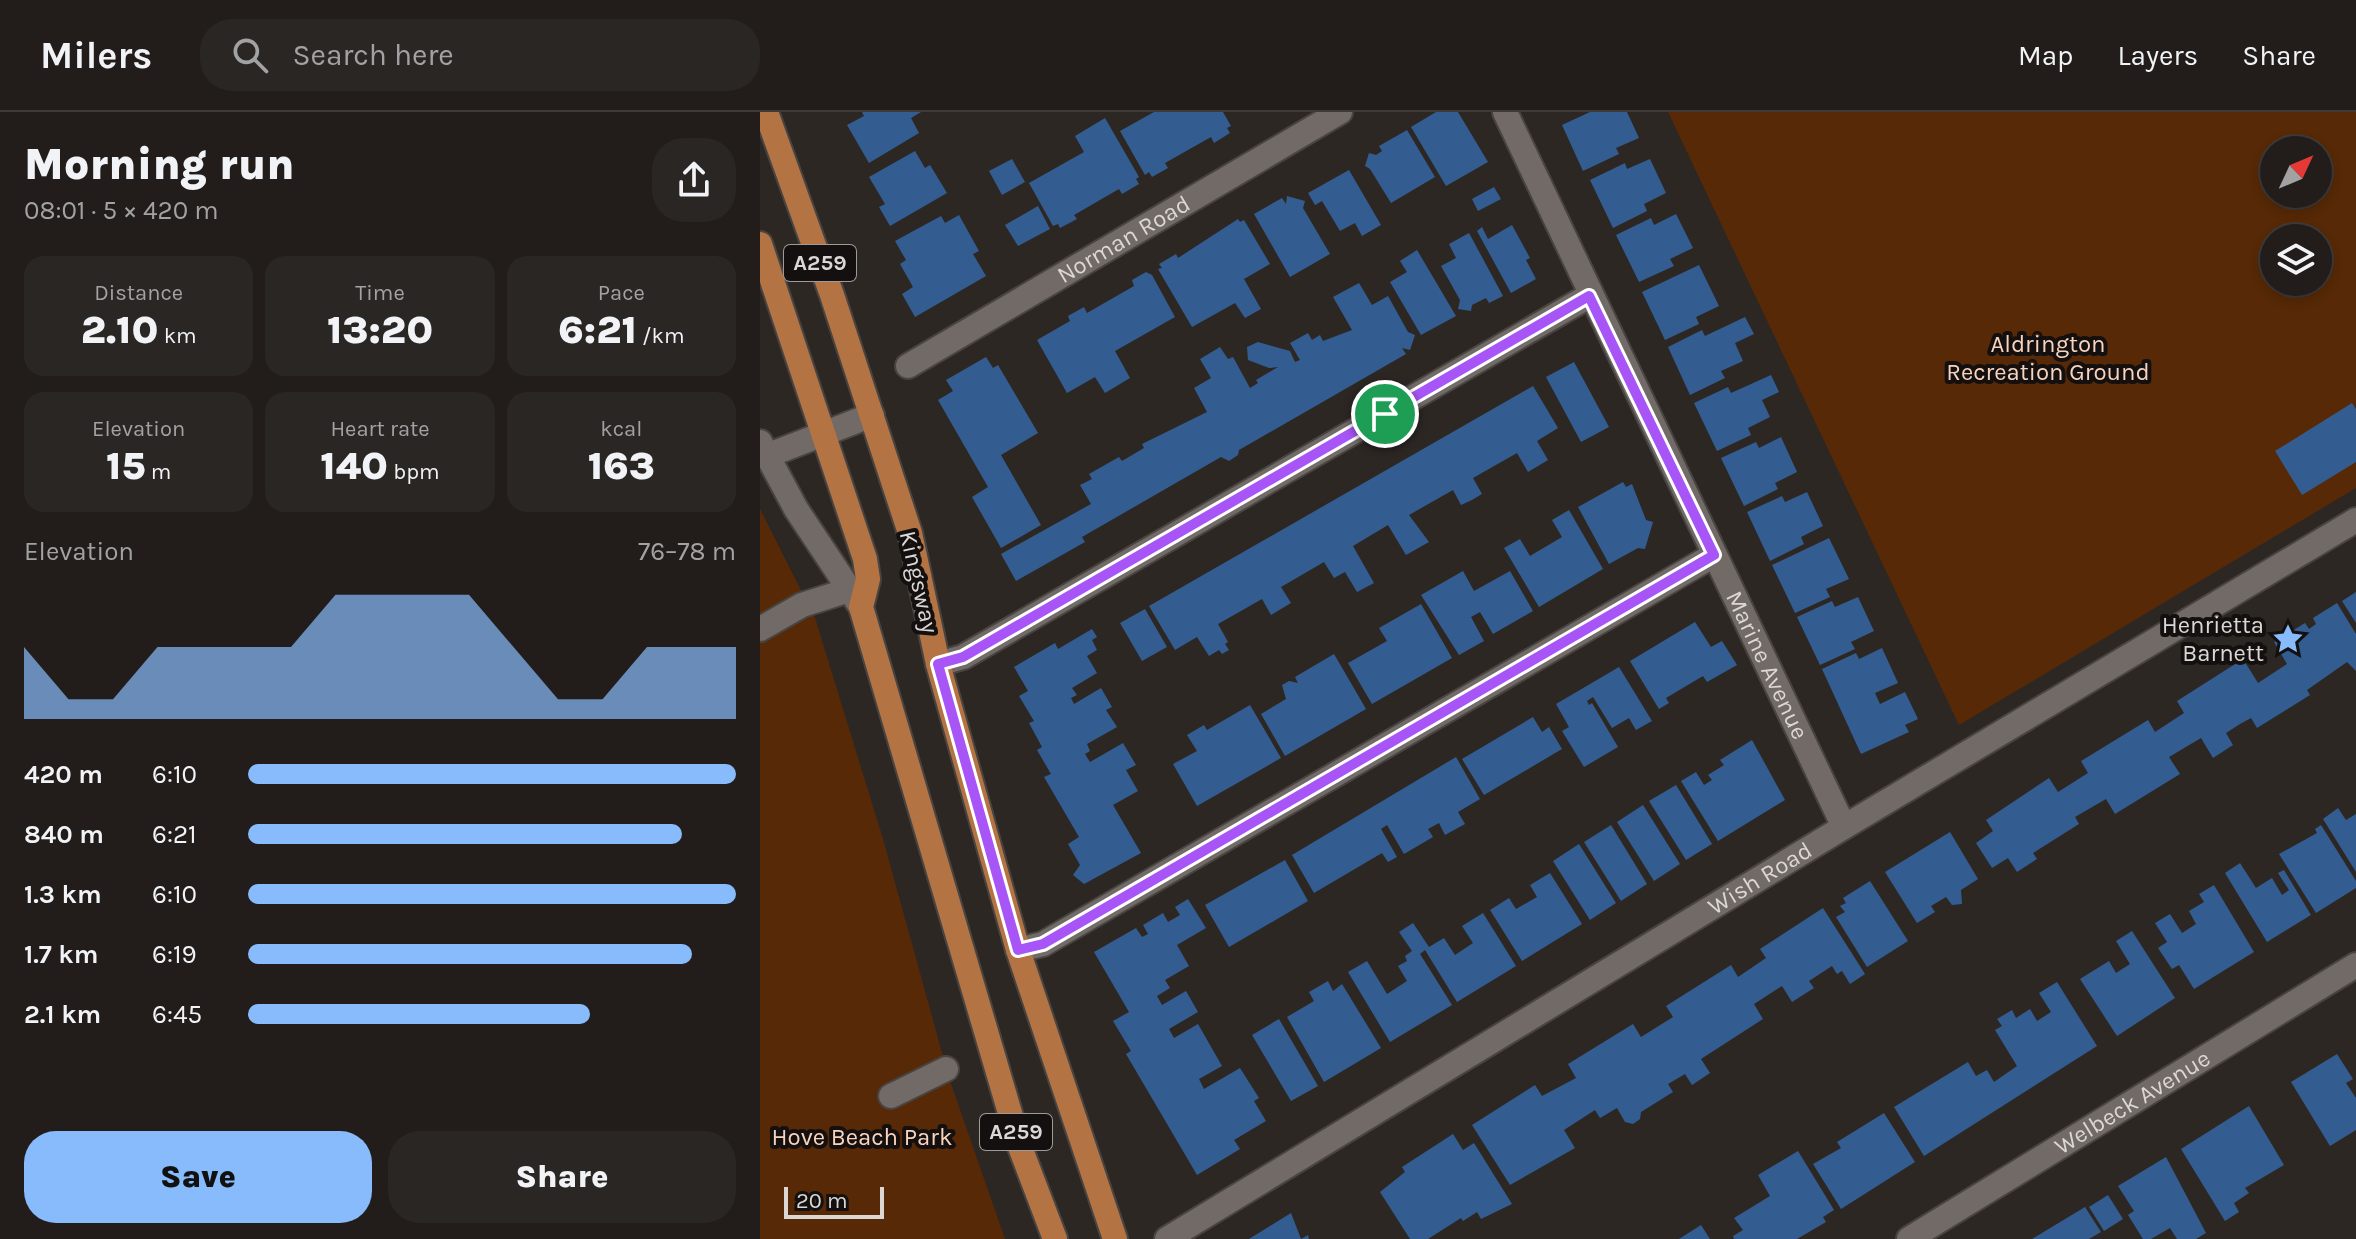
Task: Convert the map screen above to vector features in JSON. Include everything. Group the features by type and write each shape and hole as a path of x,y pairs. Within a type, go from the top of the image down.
{"main road":[{"name":"Kingsway","path":"766,112 910,533 938,664 1018,950 1115,1239"},
{"name":"Kingsway","path":"760,244 865,559 868,579 855,599 1020,1147 1055,1239"}],"street":[{"name":"Norman Road","path":"908,366 1340,112"},
{"name":"Marine Avenue","path":"1505,112 1589,296 1844,827"},
{"path":"938,664 963,657 1589,296"},
{"path":"760,629 802,605 855,599 796,509 764,448 823,436 872,415"},
{"name":"Wish Road","path":"1167,1239 2356,520"},
{"path":"1018,950 1043,944 1714,555"},
{"name":"Welbeck Avenue","path":"1909,1239 2356,965"},
{"path":"891,1096 946,1069"}],"green space":[{"name":"Aldrington Recreation Ground","path":"1668,112 2356,112 2356,488 1959,725"},
{"name":"Hove Beach Park","path":"760,509 815,618 883,839 949,1078 1005,1239 760,1239"}],"building":[{"path":"862,112 921,112 911,118 919,133 869,163 847,125 864,116"},
{"path":"1154,112 1223,112 1231,126 1227,128 1230,133 1214,143 1211,137 1165,163 1168,168 1152,177 1149,172 1145,175 1120,131"},
{"path":"1436,112 1458,112 1488,162 1446,186 1411,127"},
{"path":"1590,112 1627,112 1639,138 1616,148 1619,154 1583,171 1562,125"},
{"path":"1105,118 1139,177 1136,179 1139,184 1122,194 1119,189 1074,215 1077,219 1060,228 1058,224 1053,226 1029,183 1084,152 1075,136"},
{"path":"1407,130 1435,177 1391,203 1365,166 1369,153 1376,155 1382,151 1379,146"},
{"path":"915,151 925,168 930,165 947,193 890,226 879,207 885,204 869,177"},
{"path":"1012,159 1025,182 1002,195 989,171"},
{"path":"1650,159 1666,193 1644,204 1647,211 1613,228 1590,180 1625,163 1627,169"},
{"path":"1349,170 1381,225 1362,236 1355,223 1340,231 1322,201 1315,205 1308,193"},
{"path":"1494,187 1501,199 1478,211 1472,199"},
{"path":"1287,196 1305,201 1303,208 1330,254 1290,277 1254,214 1282,198 1286,204"},
{"path":"1038,206 1050,229 1018,246 1005,225"},
{"path":"1676,214 1693,248 1670,259 1674,266 1639,282 1616,235 1651,218 1654,225"},
{"path":"959,215 979,251 973,254 986,276 915,317 902,294 913,287 900,264 906,260 895,241 941,216 945,223"},
{"path":"1238,219 1240,222 1244,220 1270,264 1244,279 1261,309 1245,318 1235,303 1192,327 1158,269 1162,268 1159,264 1176,254 1178,258"},
{"path":"1512,225 1530,258 1526,260 1536,279 1511,293 1477,231 1482,227 1488,239"},
{"path":"1469,233 1503,296 1489,303 1486,298 1472,305 1471,311 1458,309 1460,300 1441,266 1456,258 1449,244"},
{"path":"1417,250 1456,316 1421,335 1390,282 1407,272 1400,261"},
{"path":"1699,265 1719,306 1696,317 1699,324 1665,340 1642,292"},
{"path":"1146,272 1152,275 1175,317 1115,351 1130,378 1105,393 1095,377 1067,393 1037,340 1070,321 1068,316 1084,307 1087,313 1134,286 1132,280"},
{"path":"1359,283 1372,305 1388,296 1408,332 1415,335 1410,350 1402,348 1406,354 1239,450 1238,455 1229,461 1221,457 1082,537 1085,542 1016,581 1001,554 1091,504 1080,485 1092,479 1089,474 1119,457 1122,461 1144,448 1142,444 1207,412 1194,388 1211,378 1200,359 1220,347 1228,359 1233,357 1250,388 1258,383 1256,380 1278,367 1269,368 1248,360 1247,347 1258,342 1290,351 1295,362 1300,360 1290,343 1308,333 1312,340 1320,335 1323,341 1352,330 1333,297"},
{"path":"1745,317 1754,334 1735,343 1743,361 1721,371 1725,378 1690,395 1668,347 1702,330 1705,336"},
{"path":"986,357 993,368 998,365 1038,433 1001,455 1041,525 1001,548 972,497 988,487 938,400 953,391 946,380"},
{"path":"1574,362 1609,427 1581,442 1546,377"},
{"path":"1771,375 1779,392 1762,400 1770,417 1748,428 1751,435 1717,451 1694,403 1728,387 1731,393"},
{"path":"1533,386 1558,428 1537,441 1548,460 1528,472 1517,453 1473,478 1482,494 1472,500 1461,505 1453,490 1409,515 1429,542 1406,555 1388,525 1353,546 1374,583 1357,592 1345,572 1334,578 1324,562 1281,587 1291,603 1271,615 1262,599 1218,624 1229,650 1222,654 1219,650 1209,656 1197,637 1175,650 1149,606"},
{"path":"2352,403 2356,409 2356,462 2302,495 2275,451"},
{"path":"1781,437 1797,472 1775,483 1778,489 1744,506 1721,458 1756,442 1759,448"},
{"path":"1623,482 1626,487 1632,484 1646,520 1653,522 1645,549 1638,548 1609,564 1578,507"},
{"path":"1807,492 1823,526 1801,537 1804,544 1770,561 1747,512 1782,496 1785,502"},
{"path":"1569,510 1603,569 1539,607 1504,548 1520,539 1530,556 1562,537 1552,520"},
{"path":"1829,538 1849,579 1826,589 1830,597 1795,613 1772,565"},
{"path":"1463,571 1474,591 1510,571 1533,611 1493,634 1480,612 1471,617 1484,641 1459,655 1421,595"},
{"path":"2356,592 2356,623 2342,601"},
{"path":"1858,597 1874,631 1851,642 1855,649 1820,665 1797,617 1832,601 1835,607"},
{"path":"2337,603 2356,634 2356,671 2347,662 2307,690 2310,695 2257,728 2251,718 2240,724 2226,733 2233,745 2213,758 2201,738 2169,757 2180,774 2115,814 2106,799 2075,817 2079,824 2033,853 2037,859 2017,872 2008,858 1992,868 1976,843 1993,831 1986,820 2049,778 2058,792 2088,773 2081,761 2148,720 2155,732 2184,713 2177,701 2243,659 2258,683 2287,664 2274,642 2305,623 2309,629 2316,624 2313,618"},
{"path":"1421,604 1452,658 1372,704 1348,663 1387,641 1379,628"},
{"path":"1145,609 1167,647 1142,661 1120,623"},
{"path":"1695,622 1711,647 1722,641 1737,665 1707,682 1703,676 1666,698 1669,703 1659,709 1630,661"},
{"path":"1092,629 1097,637 1092,640 1097,650 1087,656 1097,673 1072,688 1077,695 1071,698 1074,704 1101,688 1112,707 1106,710 1117,727 1087,744 1090,751 1085,754 1090,762 1123,743 1136,765 1126,770 1138,791 1113,805 1141,853 1084,884 1073,875 1080,865 1068,844 1079,837 1044,777 1051,774 1037,750 1042,747 1029,723 1034,721 1019,696 1028,691 1014,667 1055,643 1058,649"},
{"path":"1882,648 1898,683 1875,693 1880,704 1905,692 1918,719 1905,725 1909,732 1861,754 1822,669 1856,653 1859,659"},
{"path":"1334,654 1366,709 1285,756 1261,714 1286,699 1282,685 1289,681 1298,683 1295,677"},
{"path":"1619,667 1652,721 1636,730 1629,718 1612,728 1593,697 1587,701 1589,705 1592,703 1618,747 1584,767 1562,731 1569,727 1556,704"},
{"path":"1250,705 1281,758 1197,806 1173,764 1197,751 1187,735 1204,725 1207,730"},
{"path":"1533,717 1542,732 1549,727 1562,749 1484,795 1462,759"},
{"path":"1752,740 1785,800 1718,841 1681,781 1696,772 1704,785 1712,780 1708,775 1724,765 1720,760"},
{"path":"1456,757 1480,799 1458,812 1465,824 1445,835 1439,823 1428,829 1433,837 1404,854 1387,825 1381,829 1397,857 1388,862 1382,853 1314,893 1292,855"},
{"path":"1676,785 1712,844 1686,860 1649,801"},
{"path":"1643,805 1680,864 1654,881 1617,822"},
{"path":"2338,808 2346,820 2356,814 2356,872 2323,819"},
{"path":"1611,825 1647,884 1621,901 1584,842"},
{"path":"2321,825 2356,881 2356,888 2316,913 2279,854 2317,833 2315,829"},
{"path":"1950,832 1978,879 1961,890 1962,904 1952,905 1946,897 1931,906 1935,912 1917,923 1885,872"},
{"path":"1579,844 1616,903 1590,920 1553,861"},
{"path":"1285,860 1308,901 1229,947 1205,905"},
{"path":"2240,863 2256,888 2272,878 2282,895 2289,890 2278,873 2284,870 2311,915 2267,942 2225,873"},
{"path":"1550,873 1582,924 1522,961 1490,910 1509,898 1516,909 1537,897 1530,885"},
{"path":"1870,881 1908,941 1867,967 1836,917 1845,912 1840,906 1846,903 1843,898"},
{"path":"2214,885 2254,952 2194,989 2179,965 2172,969 2158,948 2167,942 2155,923 2170,914 2182,933 2196,924 2189,911 2204,902 2199,894"},
{"path":"1188,899 1206,928 1177,945 1189,966 1165,980 1170,988 1157,996 1162,1005 1186,991 1198,1012 1169,1029 1174,1038 1198,1024 1222,1066 1199,1079 1204,1089 1240,1068 1259,1098 1254,1101 1266,1121 1234,1140 1240,1149 1197,1175 1126,1054 1131,1051 1113,1021 1129,1012 1094,952 1136,928 1142,937 1148,934 1143,925 1163,913 1168,922 1180,915 1175,907"},
{"path":"1823,908 1865,974 1850,984 1842,971 1837,974 1832,966 1809,981 1814,988 1792,1002 1782,986 1754,1004 1763,1019 1701,1059 1710,1073 1692,1085 1685,1074 1668,1084 1673,1092 1641,1112 1640,1119 1633,1124 1625,1122 1617,1108 1600,1118 1595,1110 1564,1130 1575,1148 1510,1185 1472,1125 1535,1085 1542,1096 1576,1078 1568,1064 1633,1024 1641,1037 1673,1017 1666,1006 1731,965 1738,977 1766,958 1760,949"},
{"path":"1483,913 1516,966 1457,1002 1425,950 1420,954 1452,1005 1390,1042 1348,972 1367,961 1387,994 1407,981 1398,966 1407,961 1405,956 1412,951 1399,932 1413,923 1429,947 1444,938 1455,955 1473,943 1462,926"},
{"path":"2132,931 2175,998 2117,1036 2080,979 2109,961 2116,973 2130,964 2116,941"},
{"path":"1328,981 1333,991 1342,984 1381,1048 1324,1082 1287,1017 1314,1001 1309,992"},
{"path":"2057,982 2097,1046 1924,1156 1894,1107 1968,1062 1976,1076 1987,1070 1994,1082 2017,1066 1995,1030 2002,1026 1997,1019 2012,1010 2016,1018 2030,1009 2037,1021 2051,1012 2039,993"},
{"path":"1279,1019 1318,1086 1291,1101 1252,1035"},
{"path":"2337,1054 2353,1079 2346,1083 2356,1098 2356,1130 2330,1146 2291,1082"},
{"path":"2249,1106 2284,1165 2245,1188 2249,1193 2234,1203 2239,1212 2225,1221 2181,1149"},
{"path":"1884,1113 1915,1162 1841,1209 1813,1164 1841,1148 1837,1142"},
{"path":"1453,1134 1463,1150 1474,1143 1512,1204 1481,1219 1477,1212 1463,1221 1461,1218 1428,1239 1410,1239 1380,1192 1405,1172 1402,1167"},
{"path":"1798,1151 1834,1210 1823,1217 1826,1222 1797,1239 1734,1239 1733,1236 1743,1230 1734,1218 1770,1196 1758,1175"},
{"path":"2166,1157 2206,1233 2196,1239 2177,1239 2170,1228 2151,1239 2143,1239 2128,1215 2134,1211 2118,1186"},
{"path":"2108,1195 2123,1219 2104,1231 2089,1207"},
{"path":"2085,1207 2101,1232 2089,1239 2032,1239"},
{"path":"1291,1213 1301,1239 1249,1239"},
{"path":"1701,1225 1710,1239 1679,1239"}],"place":[{"name":"Henrietta Barnett","path":"2288,639"}],"route":[{"path":"1589,296 1714,555 1043,944 1018,950 938,664 963,657 1385,414 1589,296"}]}
